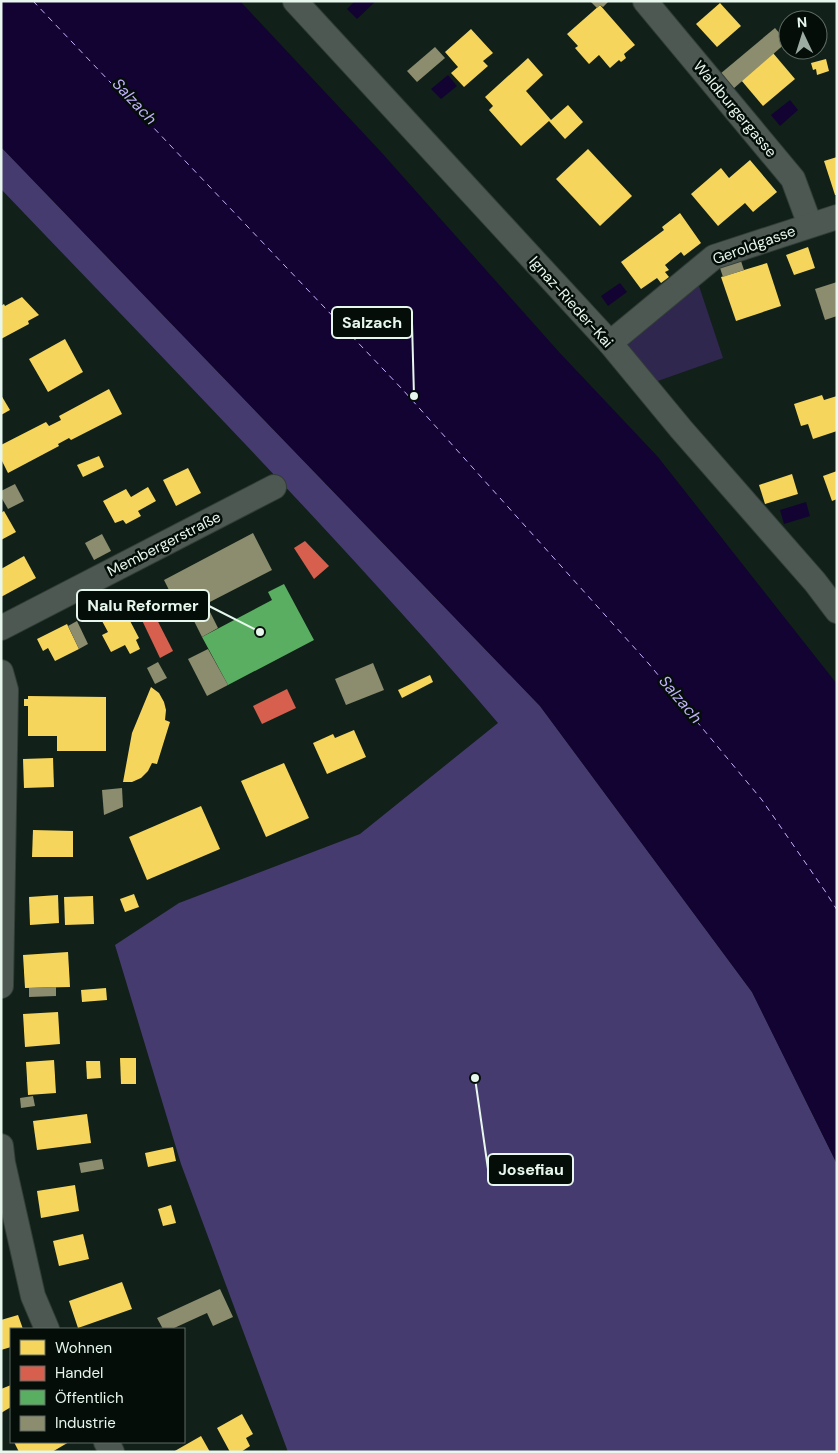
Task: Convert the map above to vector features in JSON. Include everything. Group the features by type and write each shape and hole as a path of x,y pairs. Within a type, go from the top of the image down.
{"street":[{"name":"Ignaz-Rieder-Kai","path":"295,1 610,343 688,437 815,582 837,611"},
{"name":"Waldburgergasse","path":"645,1 792,178 810,226"},
{"name":"Geroldgasse","path":"610,343 714,257 837,217"},
{"name":"Membergerstraße","path":"1,628 274,487"},
{"path":"1,672 6,690 1,986"},
{"path":"2,1158 33,1296 47,1328"}],"shaded area":[{"path":"1,147 540,706 752,992 837,1164 837,1452 288,1452 181,1164 115,945 179,903 360,834 498,723 316,519 1,189"},
{"path":"698,283 723,358 652,383 627,348 628,340"}],"water":[{"path":"1,1 240,1 382,153 559,352 658,457 837,684 837,1164 752,992 540,706 1,147"},
{"path":"355,1 376,1 357,19 347,9"},
{"path":"448,75 457,86 441,99 431,89"},
{"path":"790,100 798,110 780,126 771,115"},
{"path":"620,283 627,292 608,306 601,296"},
{"path":"806,502 810,516 784,524 780,510"}],"building: Wohnen":[{"path":"720,3 741,26 717,47 696,24"},
{"path":"600,5 635,45 624,54 626,58 621,62 619,60 610,68 599,55 589,64 575,48 578,46 567,34"},
{"path":"471,29 493,53 483,61 488,66 464,87 451,73 458,67 445,52"},
{"path":"773,53 795,79 763,106 741,80"},
{"path":"528,58 543,75 526,91 551,120 568,105 583,122 565,139 549,121 521,146 489,110 493,106 485,97"},
{"path":"826,60 829,71 817,75 816,69 813,70 811,63"},
{"path":"588,149 632,196 600,226 556,179"},
{"path":"837,157 837,195 835,195 824,161"},
{"path":"750,160 777,192 753,212 745,203 718,226 691,194 721,168 729,178"},
{"path":"680,213 701,243 684,256 681,252 665,265 669,270 665,272 669,277 661,283 657,278 641,289 621,262 664,230 662,227"},
{"path":"808,247 815,268 794,275 786,255"},
{"path":"767,263 781,306 736,321 721,277"},
{"path":"22,297 39,315 28,321 29,324 1,339 1,306 4,304 5,306"},
{"path":"65,339 83,372 48,392 29,359"},
{"path":"109,389 122,414 71,440 69,438 58,444 59,446 8,473 1,459 1,445 46,422 49,426 61,420 59,416"},
{"path":"1,395 10,410 1,415"},
{"path":"822,395 824,400 837,396 837,431 813,439 808,424 801,426 794,404"},
{"path":"99,456 104,467 83,477 77,465"},
{"path":"188,468 201,493 176,506 163,480"},
{"path":"837,471 837,499 832,501 823,476"},
{"path":"792,474 798,494 765,504 759,485"},
{"path":"148,487 156,501 138,511 141,516 126,524 123,520 115,523 103,501 126,489 131,497"},
{"path":"4,511 16,532 1,540 1,513"},
{"path":"24,556 36,578 1,597 1,569"},
{"path":"114,595 116,600 118,598 139,638 136,640 140,649 130,654 125,645 111,652 102,635 108,632 96,610 109,603 107,599"},
{"path":"67,624 79,649 55,661 48,648 43,651 37,639"},
{"path":"430,675 433,682 402,698 398,690"},
{"path":"151,687 159,693 164,702 166,710 165,720 170,722 157,764 152,763 148,771 141,778 132,782 123,782 132,733"},
{"path":"28,696 106,697 106,751 57,751 57,736 28,736 28,706 24,706 24,699 28,699"},
{"path":"354,730 366,757 327,774 313,743 333,734 335,738"},
{"path":"53,758 54,787 24,788 23,759"},
{"path":"284,763 309,818 266,837 241,781"},
{"path":"201,806 220,849 147,880 129,837"},
{"path":"33,830 73,831 73,857 32,857"},
{"path":"134,894 139,907 125,912 120,899"},
{"path":"58,895 59,923 30,925 29,897"},
{"path":"93,896 94,924 65,925 64,897"},
{"path":"68,952 70,987 25,988 23,955"},
{"path":"106,988 107,1000 82,1002 81,990"},
{"path":"58,1012 60,1044 25,1047 23,1014"},
{"path":"120,1058 136,1058 136,1084 121,1084"},
{"path":"54,1060 56,1093 28,1095 26,1062"},
{"path":"86,1061 100,1061 101,1078 87,1079"},
{"path":"87,1114 91,1143 37,1150 33,1121"},
{"path":"173,1147 176,1161 148,1167 145,1153"},
{"path":"75,1185 79,1211 41,1218 37,1191"},
{"path":"171,1205 176,1223 163,1226 158,1209"},
{"path":"83,1234 89,1259 59,1266 53,1241"},
{"path":"122,1282 132,1309 78,1328 69,1301"},
{"path":"18,1315 23,1328 10,1328 10,1347 1,1350 1,1320"},
{"path":"10,1385 10,1408 1,1413 1,1389"},
{"path":"242,1414 253,1434 246,1438 250,1446 241,1452 230,1452 217,1428"},
{"path":"201,1436 210,1452 173,1452"},
{"path":"14,1443 67,1443 52,1452 19,1452"}],"building: Handel":[{"path":"305,541 329,566 314,579 294,548"},
{"path":"151,608 173,651 160,658 139,614"},
{"path":"287,689 296,708 262,724 253,706"}],"building: Öffentlich":[{"path":"284,584 314,640 228,685 202,637 272,600 268,592"}],"building: Industrie":[{"path":"590,1 609,1 603,7 600,5 597,8"},
{"path":"775,28 778,32 778,50 733,89 720,74"},
{"path":"435,47 445,58 417,82 407,71"},
{"path":"740,258 744,270 723,277 719,265"},
{"path":"837,282 837,316 825,320 815,289"},
{"path":"15,484 24,501 8,509 1,497 1,491"},
{"path":"253,533 272,570 206,604 218,628 202,637 190,613 182,616 164,580"},
{"path":"102,534 111,551 94,560 85,543"},
{"path":"77,621 88,644 79,649 68,626"},
{"path":"208,649 228,685 207,696 188,659"},
{"path":"158,662 167,678 155,684 147,668"},
{"path":"373,663 384,690 346,705 335,679"},
{"path":"122,788 123,807 104,815 102,790"},
{"path":"56,987 56,996 29,997 29,988"},
{"path":"33,1096 35,1106 21,1108 20,1098"},
{"path":"102,1159 104,1169 81,1173 79,1163"},
{"path":"220,1289 233,1317 213,1326 207,1313 174,1328 162,1328 157,1318"}],"ferry route":[{"path":"33,1 403,390 649,664 762,800 837,910"}],"place":[{"name":"Salzach","path":"414,396"},
{"name":"Nalu Reformer","path":"260,632"},
{"name":"Josefiau","path":"475,1078"}]}
